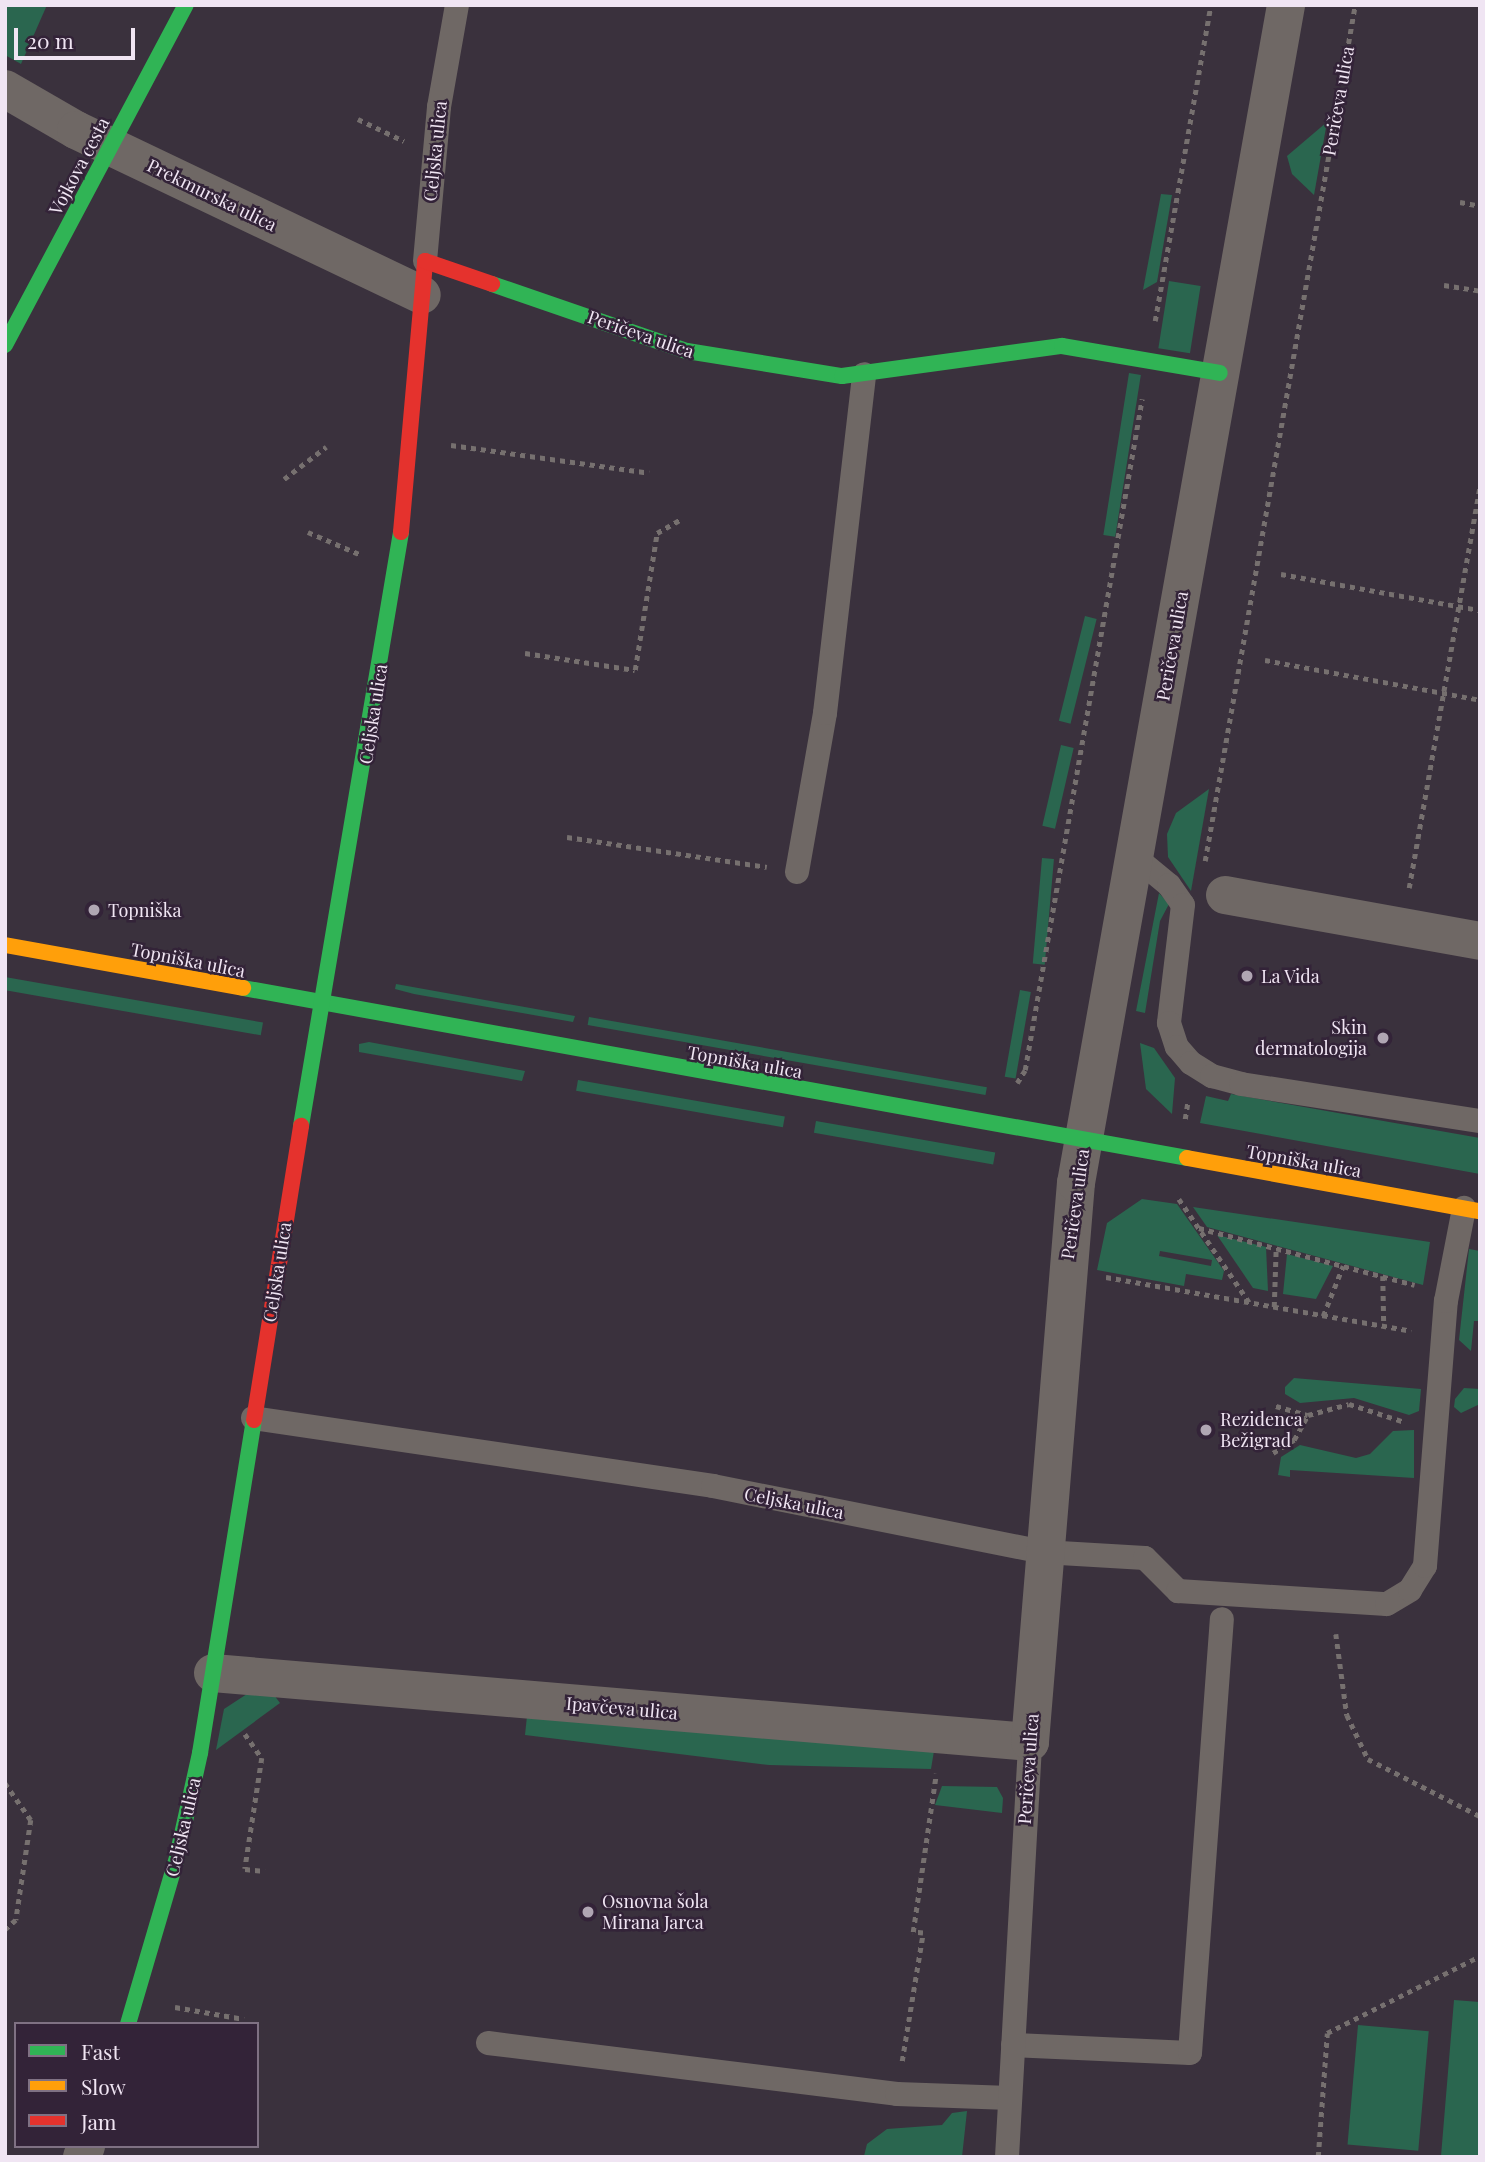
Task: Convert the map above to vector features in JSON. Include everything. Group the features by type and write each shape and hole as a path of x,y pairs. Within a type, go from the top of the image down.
{"street":[{"name":"Vojkova cesta","path":"5,345 186,5"},
{"name":"Peričeva ulica","path":"1030,1742 1070,1227 1286,5"},
{"name":"Prekmurska ulica","path":"5,89 111,147 423,278"},
{"name":"Peričeva ulica","path":"423,278 694,353 842,376 1062,346 1220,373"},
{"name":"Celjska ulica","path":"129,2022 177,1857 213,1673 253,1418 397,566 412,439 423,278"},
{"path":"1225,895 1480,941"},
{"name":"Topniška ulica","path":"5,945 1083,1142 1472,1209"},
{"name":"Ipavčeva ulica","path":"213,1673 1030,1742"}],"lane":[{"name":"Celjska ulica","path":"423,278 433,156 457,5"},
{"path":"797,872 826,700 864,374"},
{"path":"1135,857 1169,885 1183,905 1169,1023 1177,1046 1191,1062 1212,1076 1241,1084 1480,1121"},
{"name":"Celjska ulica","path":"253,1418 713,1486 1044,1552 1145,1558 1178,1591 1387,1604 1410,1590 1425,1566 1447,1293 1472,1209"},
{"path":"1013,2045 1190,2053 1222,1619"},
{"name":"Peričeva ulica","path":"1007,2157 1030,1742"},
{"path":"488,2043 897,2094 1010,2098"}],"path":[{"path":"1017,1083 1025,1070 1211,5"},
{"name":"Peričeva ulica","path":"1204,863 1355,5"},
{"path":"358,119 433,156"},
{"path":"1460,202 1480,206"},
{"path":"1444,285 1480,291"},
{"path":"412,439 649,473"},
{"path":"284,479 326,447"},
{"path":"1402,927 1480,486"},
{"path":"524,653 635,670 657,533 681,519"},
{"path":"308,532 397,566"},
{"path":"1281,574 1480,610"},
{"path":"1265,660 1480,700"},
{"path":"567,837 797,872"},
{"path":"1184,1124 1191,1086"},
{"path":"1177,1195 1249,1303"},
{"path":"1199,1228 1447,1293"},
{"path":"1274,1307 1276,1248"},
{"path":"1323,1316 1343,1266"},
{"path":"1383,1276 1384,1326"},
{"path":"1103,1277 1443,1337"},
{"path":"1276,1406 1308,1415 1349,1404 1413,1425 1436,1426"},
{"path":"1273,1453 1294,1440 1308,1415"},
{"path":"1334,1624 1348,1715 1368,1759 1480,1816"},
{"path":"245,1734 262,1758 245,1869 265,1871"},
{"path":"897,2094 923,1933 913,1932 935,1778"},
{"path":"5,1783 31,1820 16,1920 5,1930"},
{"path":"1318,2157 1327,2033 1480,1956"},
{"path":"136,1999 244,2019"}],"green space":[{"path":"5,5 47,5 21,64 5,55"},
{"path":"1327,122 1314,195 1292,174 1287,156"},
{"path":"1161,194 1172,195 1157,282 1143,290"},
{"path":"1169,281 1201,286 1190,353 1158,348"},
{"path":"1129,373 1141,375 1115,537 1103,535"},
{"path":"1085,616 1097,619 1071,724 1059,721"},
{"path":"1061,745 1074,748 1055,829 1042,826"},
{"path":"1209,789 1191,891 1168,857 1167,834 1176,813"},
{"path":"1042,858 1054,859 1045,965 1033,964"},
{"path":"1159,893 1169,904 1160,921 1145,1013 1136,1011"},
{"path":"5,977 263,1022 261,1035 5,990"},
{"path":"396,984 575,1016 573,1022 414,994 395,989"},
{"path":"1020,990 1031,992 1016,1079 1005,1077"},
{"path":"589,1017 987,1087 985,1095 588,1025"},
{"path":"369,1042 525,1071 522,1081 359,1052 359,1044"},
{"path":"1140,1043 1154,1048 1175,1078 1172,1114 1146,1089"},
{"path":"578,1080 785,1116 783,1127 576,1091"},
{"path":"1231,1094 1480,1138 1480,1174 1200,1123 1206,1096 1228,1101"},
{"path":"816,1121 995,1153 993,1164 814,1133"},
{"path":"1142,1199 1177,1204 1224,1271 1222,1280 1186,1274 1184,1286 1097,1270 1107,1223","holes":["1160,1251 1212,1260 1211,1266 1159,1256"]},
{"path":"1193,1207 1430,1242 1423,1285 1207,1227"},
{"path":"1217,1235 1266,1247 1268,1291 1253,1288"},
{"path":"1469,1249 1480,1251 1480,1321 1474,1321 1471,1351 1459,1340"},
{"path":"1287,1254 1333,1266 1316,1299 1283,1294"},
{"path":"1294,1378 1421,1389 1419,1411 1409,1415 1354,1398 1300,1403 1285,1394 1285,1387"},
{"path":"1464,1388 1480,1389 1480,1404 1461,1413 1454,1407 1455,1399"},
{"path":"1414,1430 1414,1478 1290,1470 1290,1477 1278,1475 1281,1457 1300,1445 1356,1458 1370,1454 1393,1431"},
{"path":"250,1692 274,1695 280,1703 216,1750 224,1709"},
{"path":"527,1716 934,1751 931,1769 769,1765 525,1735"},
{"path":"942,1786 997,1787 1003,1798 1002,1813 935,1805"},
{"path":"1454,2000 1480,2002 1480,2157 1441,2156"},
{"path":"1358,2025 1429,2031 1418,2151 1348,2145"},
{"path":"967,2111 962,2157 864,2156 867,2144 887,2129 942,2125 952,2113"}],"traffic: fast":[{"path":"5,345 186,5"},
{"path":"492,284 687,351 842,376 1062,346 1220,373"},
{"path":"301,1126 401,532"},
{"path":"243,988 1187,1158"},
{"path":"129,2022 177,1857 200,1753 254,1420"}],"traffic: slow":[{"path":"5,945 243,988"},
{"path":"1187,1158 1480,1211"}],"traffic: jam":[{"path":"401,532 425,261 492,284"},
{"path":"254,1420 301,1126"}],"place":[{"name":"Topniška","path":"94,910"},
{"name":"La Vida","path":"1247,976"},
{"name":"Skin dermatologija","path":"1383,1038"},
{"name":"Rezidenca Bežigrad","path":"1206,1430"},
{"name":"Osnovna šola Mirana Jarca","path":"588,1912"}]}
